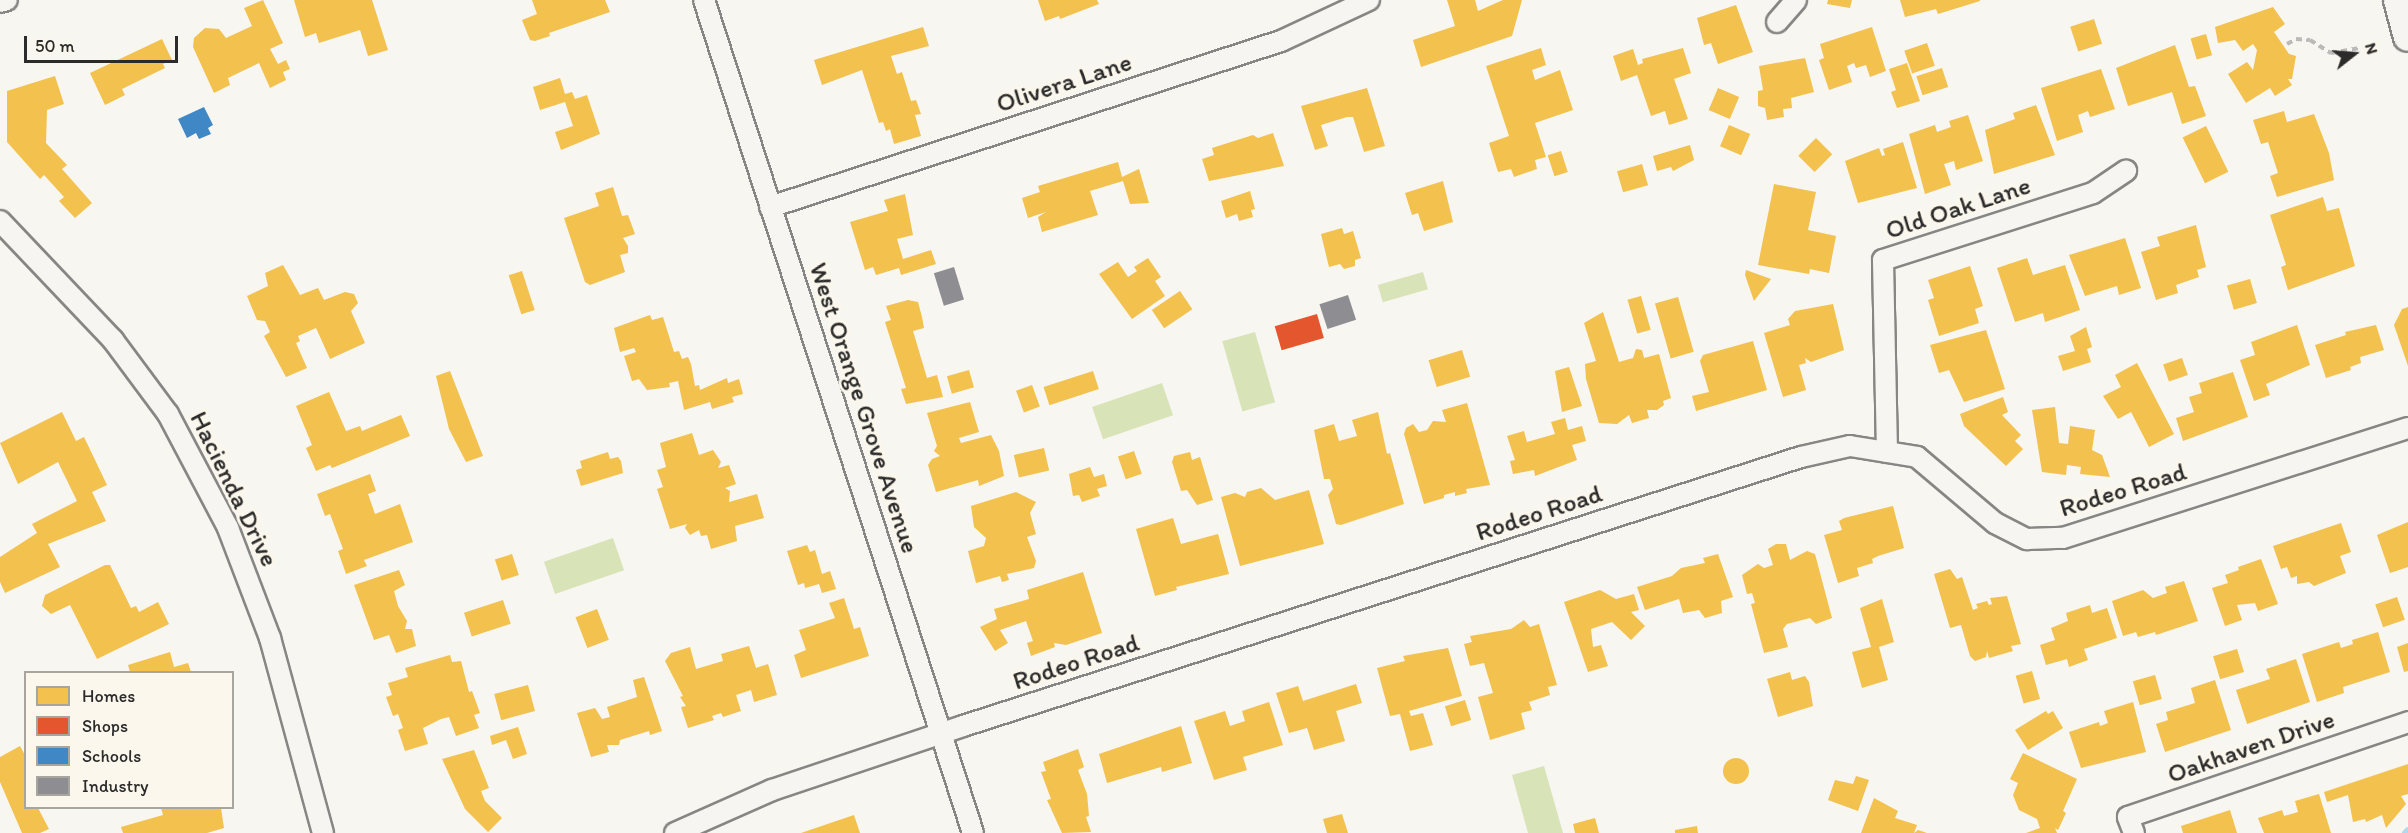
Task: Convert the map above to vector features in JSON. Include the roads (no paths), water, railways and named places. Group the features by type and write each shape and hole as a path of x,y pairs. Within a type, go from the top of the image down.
{"street":[{"path":"0,2 7,0"},
{"name":"West Orange Grove Avenue","path":"704,0 974,833"},
{"name":"Olivera Lane","path":"770,207 1281,41 1369,0"},
{"path":"1777,22 1796,0"},
{"path":"2398,0 2408,37"},
{"name":"Old Oak Lane","path":"1887,452 1882,260 2093,193 2126,171"},
{"name":"Hacienda Drive","path":"0,221 113,340 168,414 228,528 270,638 323,833"},
{"name":"Rodeo Road","path":"675,833 772,790 941,734 1801,458 1850,446 1917,457 1995,523 2027,539 2063,538 2408,428"},
{"name":"Oakhaven Drive","path":"2133,833 2128,817 2408,722"}],"waterway":[{"path":"2405,833 2408,830"}]}
